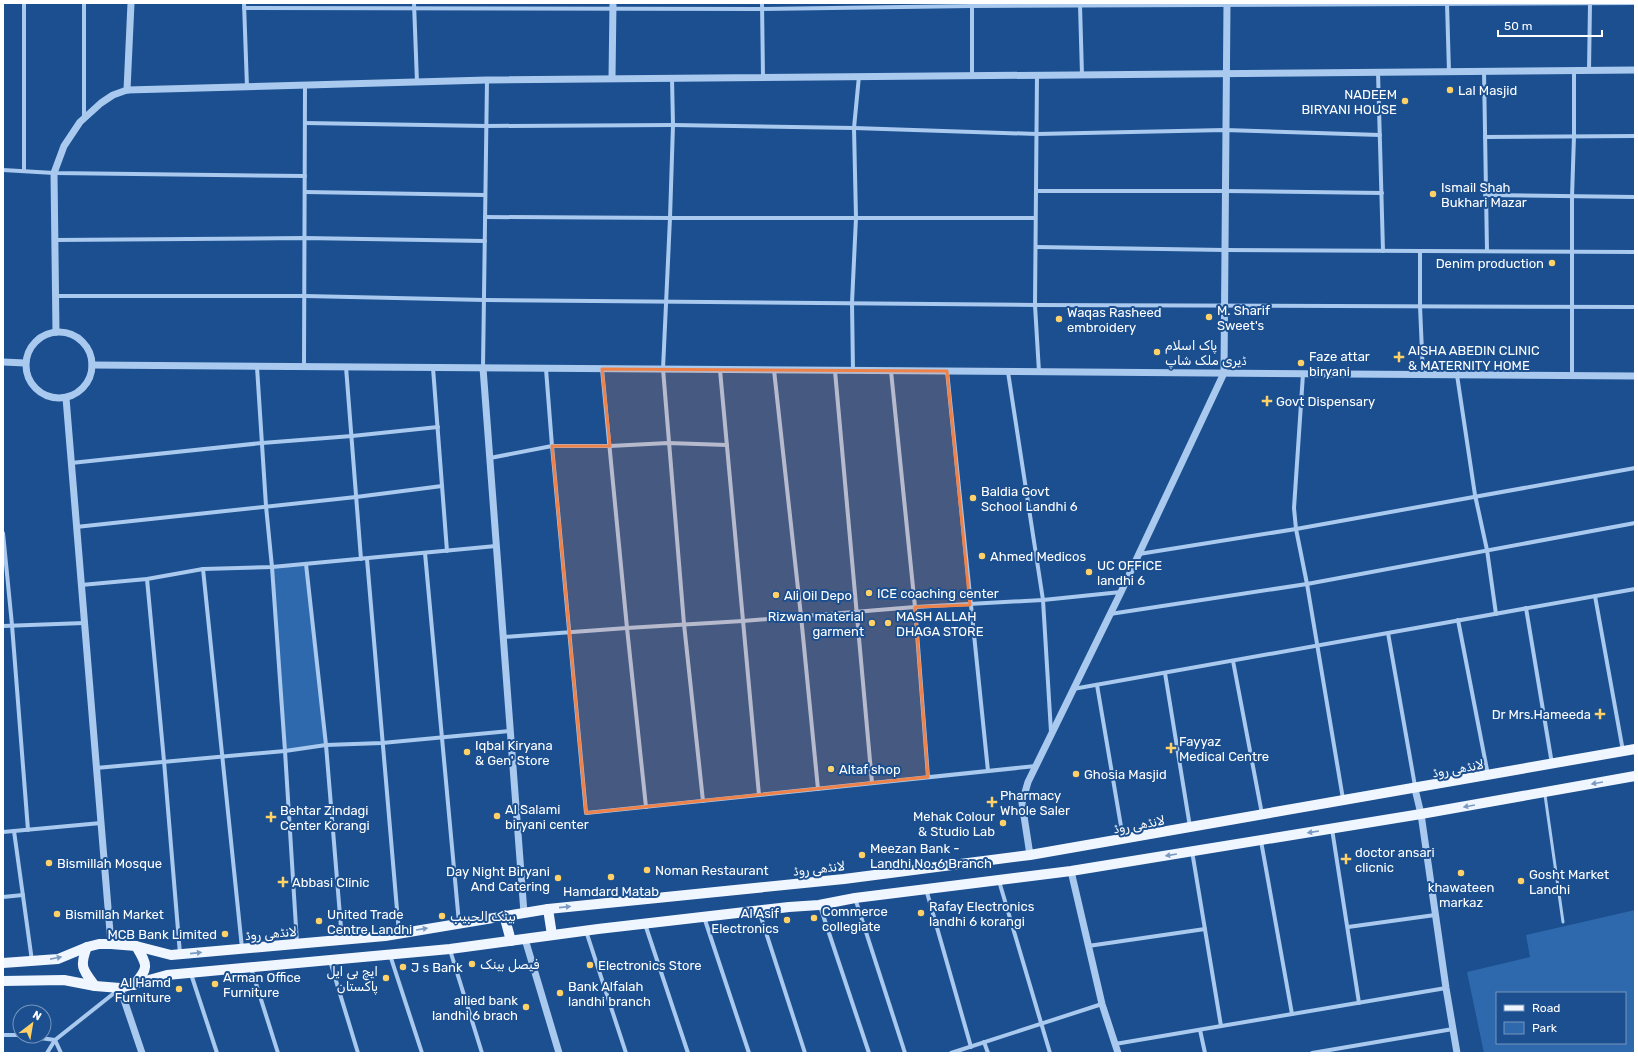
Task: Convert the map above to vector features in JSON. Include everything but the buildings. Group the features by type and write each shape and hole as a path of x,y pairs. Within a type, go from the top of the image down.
{"main road":[{"name":"لانڈھی روڈ","path":"3,963 58,959 87,947 99,944 136,946 171,955 180,955 242,948 342,940 399,933 548,909 844,879 1030,855 1635,750"},
{"path":"3,981 64,980 95,986 120,988 167,976 191,973 450,949 586,930 758,910 820,905 855,898 1070,871 1421,814 1635,776"},
{"path":"548,909 552,935"},
{"path":"504,916 511,941"},
{"path":"134,985 144,974 146,965 146,961 136,946"},
{"path":"87,947 82,959 82,967 95,986"}],"street":[{"path":"24,3 24,171"},
{"path":"84,3 84,118"},
{"path":"127,90 131,3"},
{"path":"414,3 417,82"},
{"path":"762,3 762,77"},
{"path":"1589,71 1590,3"},
{"path":"247,87 244,5 414,9 613,6 761,9 972,5 1635,3"},
{"path":"1030,855 1022,803 1028,782 1121,592 1224,373 1227,4"},
{"path":"1447,4 1449,72"},
{"path":"972,5 972,76"},
{"path":"1080,5 1082,75"},
{"path":"612,78 613,6"},
{"path":"56,332 54,173 64,146 72,132 84,118 101,103 127,90 612,78 1635,70"},
{"path":"1572,376 1574,71"},
{"path":"1378,72 1383,251"},
{"path":"1484,72 1486,251"},
{"path":"1038,75 1035,218 1035,305 1038,372"},
{"path":"853,371 852,303 856,218 854,128 859,76"},
{"path":"672,78 673,125 663,369 684,624 703,801"},
{"path":"487,80 483,368 524,913"},
{"path":"304,367 305,86"},
{"path":"305,123 486,126 673,125 854,128 1037,134 1225,130 1380,135"},
{"path":"1485,137 1635,136"},
{"path":"3,170 54,173 305,176"},
{"path":"1036,191 1225,190 1382,193"},
{"path":"305,192 485,195"},
{"path":"1485,195 1635,197"},
{"path":"485,217 1035,218"},
{"path":"55,240 304,238 485,241"},
{"path":"1036,246 1225,250 1635,252"},
{"path":"1420,251 1420,306 1423,375"},
{"path":"55,296 305,296 485,300 666,300 1035,305 1635,307"},
{"path":"56,332 67,333 77,338 85,345 90,355 92,365 90,376 84,386 76,394 66,398 55,398 44,395 35,389 29,380 25,364 30,349 37,341 46,335 56,332"},
{"path":"3,362 25,364"},
{"path":"92,365 1635,376"},
{"path":"257,366 285,751 297,944"},
{"path":"346,367 361,559"},
{"path":"433,368 447,551"},
{"path":"546,368 586,813 1036,766"},
{"path":"602,369 646,807"},
{"path":"720,370 759,795"},
{"path":"774,370 818,789"},
{"path":"835,370 858,612 872,783"},
{"path":"891,371 915,607 928,777"},
{"path":"947,371 988,771"},
{"path":"1008,372 1043,600 1051,736"},
{"path":"1303,374 1294,508 1296,529 1318,646 1343,800"},
{"path":"1457,375 1475,495 1487,550 1496,614"},
{"path":"66,398 111,944"},
{"path":"71,463 262,442 352,436 438,427"},
{"path":"490,458 552,446 610,446 668,443 727,445"},
{"path":"1139,554 1296,529 1475,495 1635,468"},
{"path":"76,527 356,497 442,486"},
{"path":"1110,614 1307,584 1635,523"},
{"path":"3,533 12,625 28,830"},
{"path":"81,586 147,580 203,569 272,567 496,546"},
{"path":"425,553 460,923"},
{"path":"366,558 399,933"},
{"path":"306,564 326,745 342,940"},
{"path":"203,569 221,757 242,948"},
{"path":"147,580 180,955"},
{"path":"1073,689 1635,589"},
{"path":"503,637 743,621 915,607 1043,600 1121,592"},
{"path":"1595,596 1623,752"},
{"path":"1526,608 1552,764"},
{"path":"1458,620 1488,776"},
{"path":"3,626 84,623"},
{"path":"1388,633 1415,789 1421,814 1457,1053"},
{"path":"1233,661 1262,815"},
{"path":"1166,673 1190,828"},
{"path":"1097,685 1123,839"},
{"path":"96,768 285,751 326,745 382,743 510,731"},
{"path":"3,832 101,823"},
{"path":"1332,828 1360,1003"},
{"path":"14,831 32,961"},
{"path":"1261,840 1292,1014"},
{"path":"1192,851 1222,1026"},
{"path":"1070,871 1102,1004 1118,1053"},
{"path":"999,880 1050,1053"},
{"path":"926,889 970,1047"},
{"path":"3,897 23,895"},
{"path":"855,898 905,1053"},
{"path":"820,905 869,1053"},
{"path":"758,910 806,1053"},
{"path":"1348,927 1435,915"},
{"path":"704,916 748,1053"},
{"path":"645,923 688,1053"},
{"path":"1088,946 1205,929"},
{"path":"586,930 626,1053"},
{"path":"525,939 559,1053"},
{"path":"450,949 482,1053"},
{"path":"390,955 422,1053"},
{"path":"330,960 358,1053"},
{"path":"251,968 278,1053"},
{"path":"191,973 217,1053"},
{"path":"47,1053 55,1040 120,988 142,1053"},
{"path":"1115,1044 1446,988"},
{"path":"951,1053 1102,1004"},
{"path":"1312,1053 1453,1029"},
{"path":"1200,1030 1205,1053"},
{"path":"55,1040 61,1053"},
{"path":"984,1042 988,1053"}],"lane":[{"path":"1545,792 1563,922"}],"highlighted area":[{"path":"602,369 947,371 970,605 915,607 928,777 586,813 552,446 610,446"}],"green space":[{"path":"306,564 326,745 285,751 272,567"},
{"path":"1635,910 1635,1053 1484,1053 1467,972 1530,957 1526,935"}],"place":[{"name":"Lal Masjid","path":"1450,90"},
{"name":"NADEEM BIRYANI HOUSE","path":"1405,101"},
{"name":"Ismail Shah Bukhari Mazar","path":"1433,194"},
{"name":"Denim production","path":"1552,263"},
{"name":"M. Sharif Sweet's","path":"1209,317"},
{"name":"Waqas Rasheed embroidery","path":"1059,319"},
{"name":"پاک اسلام ڈیری ملک شاپ","path":"1157,352"},
{"name":"AISHA ABEDIN CLINIC & MATERNITY HOME","path":"1399,357"},
{"name":"Faze attar biryani","path":"1301,363"},
{"name":"Govt Dispensary","path":"1267,401"},
{"name":"Baldia Govt School Landhi 6","path":"973,498"},
{"name":"Ahmed Medicos","path":"982,556"},
{"name":"UC OFFICE landhi 6","path":"1089,572"},
{"name":"ICE coaching center","path":"869,593"},
{"name":"Ali Oil Depo","path":"776,595"},
{"name":"Rizwan material garment","path":"872,623"},
{"name":"MASH ALLAH DHAGA STORE","path":"888,623"},
{"name":"Dr Mrs.Hameeda","path":"1600,714"},
{"name":"Fayyaz Medical Centre","path":"1171,748"},
{"name":"Iqbal Kiryana & Gen' Store","path":"467,752"},
{"name":"Altaf shop","path":"831,769"},
{"name":"Ghosia Masjid","path":"1076,774"},
{"name":"Pharmacy Whole Saler","path":"992,802"},
{"name":"Al Salami biryani center","path":"497,816"},
{"name":"Behtar Zindagi Center Korangi","path":"271,817"},
{"name":"Mehak Colour & Studio Lab","path":"1003,823"},
{"name":"Meezan Bank - Landhi No. 6 Branch","path":"862,855"},
{"name":"doctor ansari clicnic","path":"1346,859"},
{"name":"Bismillah Mosque","path":"49,863"},
{"name":"Noman Restaurant","path":"647,870"},
{"name":"khawateen markaz","path":"1461,873"},
{"name":"Hamdard Matab","path":"611,877"},
{"name":"Day Night Biryani And Catering","path":"558,878"},
{"name":"Gosht Market Landhi","path":"1521,881"},
{"name":"Abbasi Clinic","path":"283,882"},
{"name":"Rafay Electronics landhi 6 korangi","path":"921,913"},
{"name":"Bismillah Market","path":"57,914"},
{"name":"بينک الحبيب","path":"442,916"},
{"name":"Commerce collegiate","path":"814,918"},
{"name":"Al Asif Electronics","path":"787,920"},
{"name":"United Trade Centre Landhi","path":"319,921"},
{"name":"MCB Bank Limited","path":"225,934"},
{"name":"فیصل بینک","path":"472,964"},
{"name":"Electronics Store","path":"590,965"},
{"name":"J s Bank","path":"403,967"},
{"name":"ایچ بی ایل پاکستان","path":"386,978"},
{"name":"Arman Office Furniture","path":"215,984"},
{"name":"Al Hamd Furniture","path":"179,989"},
{"name":"Bank Alfalah landhi branch","path":"560,993"},
{"name":"allied bank landhi 6 brach","path":"526,1007"}]}
